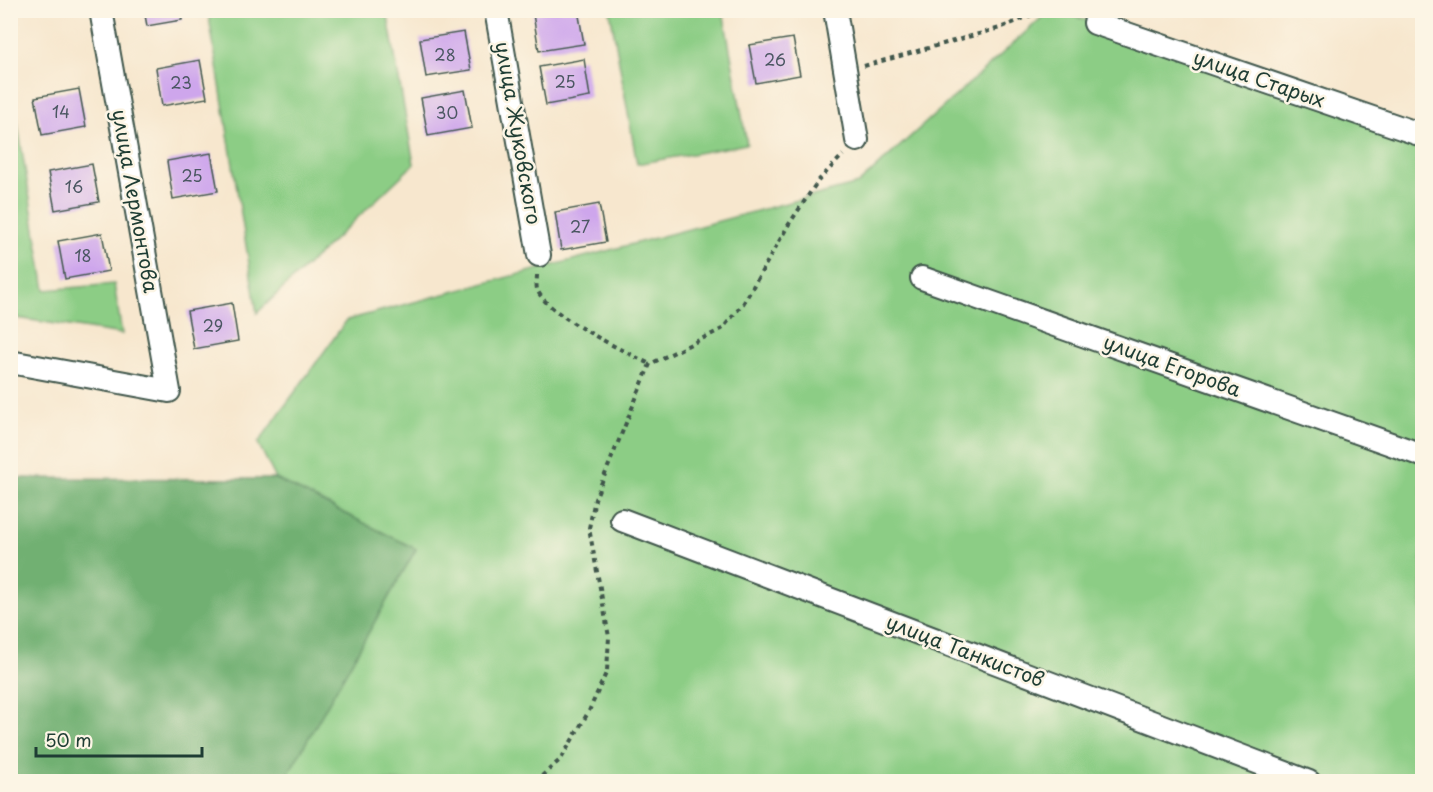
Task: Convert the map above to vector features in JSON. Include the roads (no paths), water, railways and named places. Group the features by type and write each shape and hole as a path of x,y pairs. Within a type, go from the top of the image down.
{"street":[{"name":"улица Лермонтова","path":"10,362 169,391 101,10"},
{"name":"улица Жуковского","path":"496,10 539,255"},
{"path":"835,10 857,140"},
{"name":"улица Старых","path":"1095,23 1422,135"},
{"name":"улица Егорова","path":"922,278 1422,455"},
{"name":"улица Танкистов","path":"622,520 1309,782"}]}
